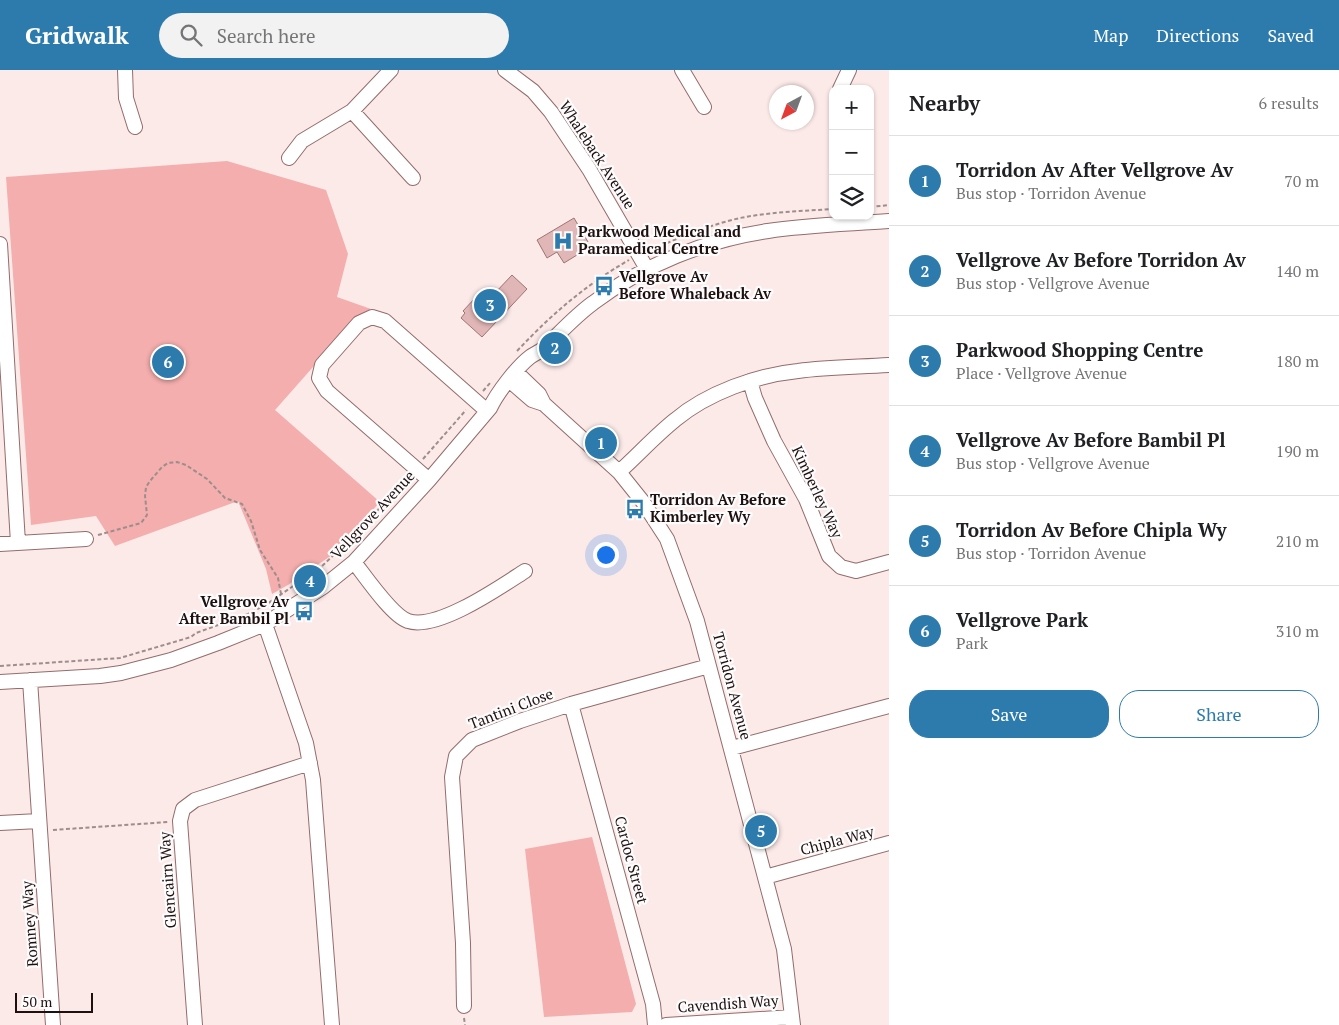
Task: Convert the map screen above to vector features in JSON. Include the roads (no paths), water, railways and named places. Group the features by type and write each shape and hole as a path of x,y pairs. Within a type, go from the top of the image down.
{"street":[{"path":"125,70 126,98 134,127"},
{"path":"289,158 302,141 352,111 391,70"},
{"path":"682,70 704,107"},
{"path":"842,85 849,70"},
{"name":"Whaleback Avenue","path":"507,71 533,91 551,112 589,169 647,269"},
{"path":"352,111 413,178"},
{"name":"Vellgrove Avenue","path":"0,682 121,674 171,660 265,624 323,588 354,562 429,480 489,409 495,396 516,379 529,358 542,350 566,325 593,302 647,269 684,253 725,240 768,231 889,221"},
{"path":"0,244 18,543"},
{"path":"429,480 327,391 319,378 322,365 359,322 372,317 386,321 489,409"},
{"path":"620,472 676,419 700,403 729,388 750,381 796,371 889,365"},
{"name":"Torridon Avenue","path":"516,379 539,394 544,404 620,472 643,502 667,539 697,621 732,748 784,949 792,1021"},
{"name":"Kimberley Way","path":"750,381 755,398 774,441 806,500 828,556 841,567 856,571 889,562"},
{"path":"0,544 86,539"},
{"path":"354,562 395,612 407,621 421,623 471,604 525,571"},
{"path":"265,624 306,744 313,780 332,1025"},
{"name":"Tantini Close","path":"464,1006 463,943 452,777 456,756 472,740 520,721 571,704 709,666"},
{"name":"Romney Way","path":"30,680 53,1025"},
{"name":"Cardoc Street","path":"571,704 654,1004 655,1025"},
{"path":"732,748 889,706"},
{"name":"Glencairn Way","path":"195,1025 180,822 183,809 195,800 310,763"},
{"path":"0,823 40,826"},
{"name":"Chipla Way","path":"765,878 889,843"},
{"name":"Cavendish Way","path":"666,1025 792,1021"}],"place":[{"name":"Parkwood Medical and Paramedical Centre","path":"563,241"},
{"name":"Vellgrove Av Before Whaleback Av","path":"604,286"},
{"name":"Parkwood Shopping Centre","path":"490,305"},
{"name":"Vellgrove Av Before Torridon Av","path":"555,348"},
{"name":"Vellgrove Park","path":"168,362"},
{"name":"Torridon Av After Vellgrove Av","path":"601,443"},
{"name":"Torridon Av Before Kimberley Wy","path":"635,509"},
{"name":"Vellgrove Av Before Bambil Pl","path":"310,581"},
{"name":"Vellgrove Av After Bambil Pl","path":"304,611"},
{"name":"Torridon Av Before Chipla Wy","path":"761,831"}]}
